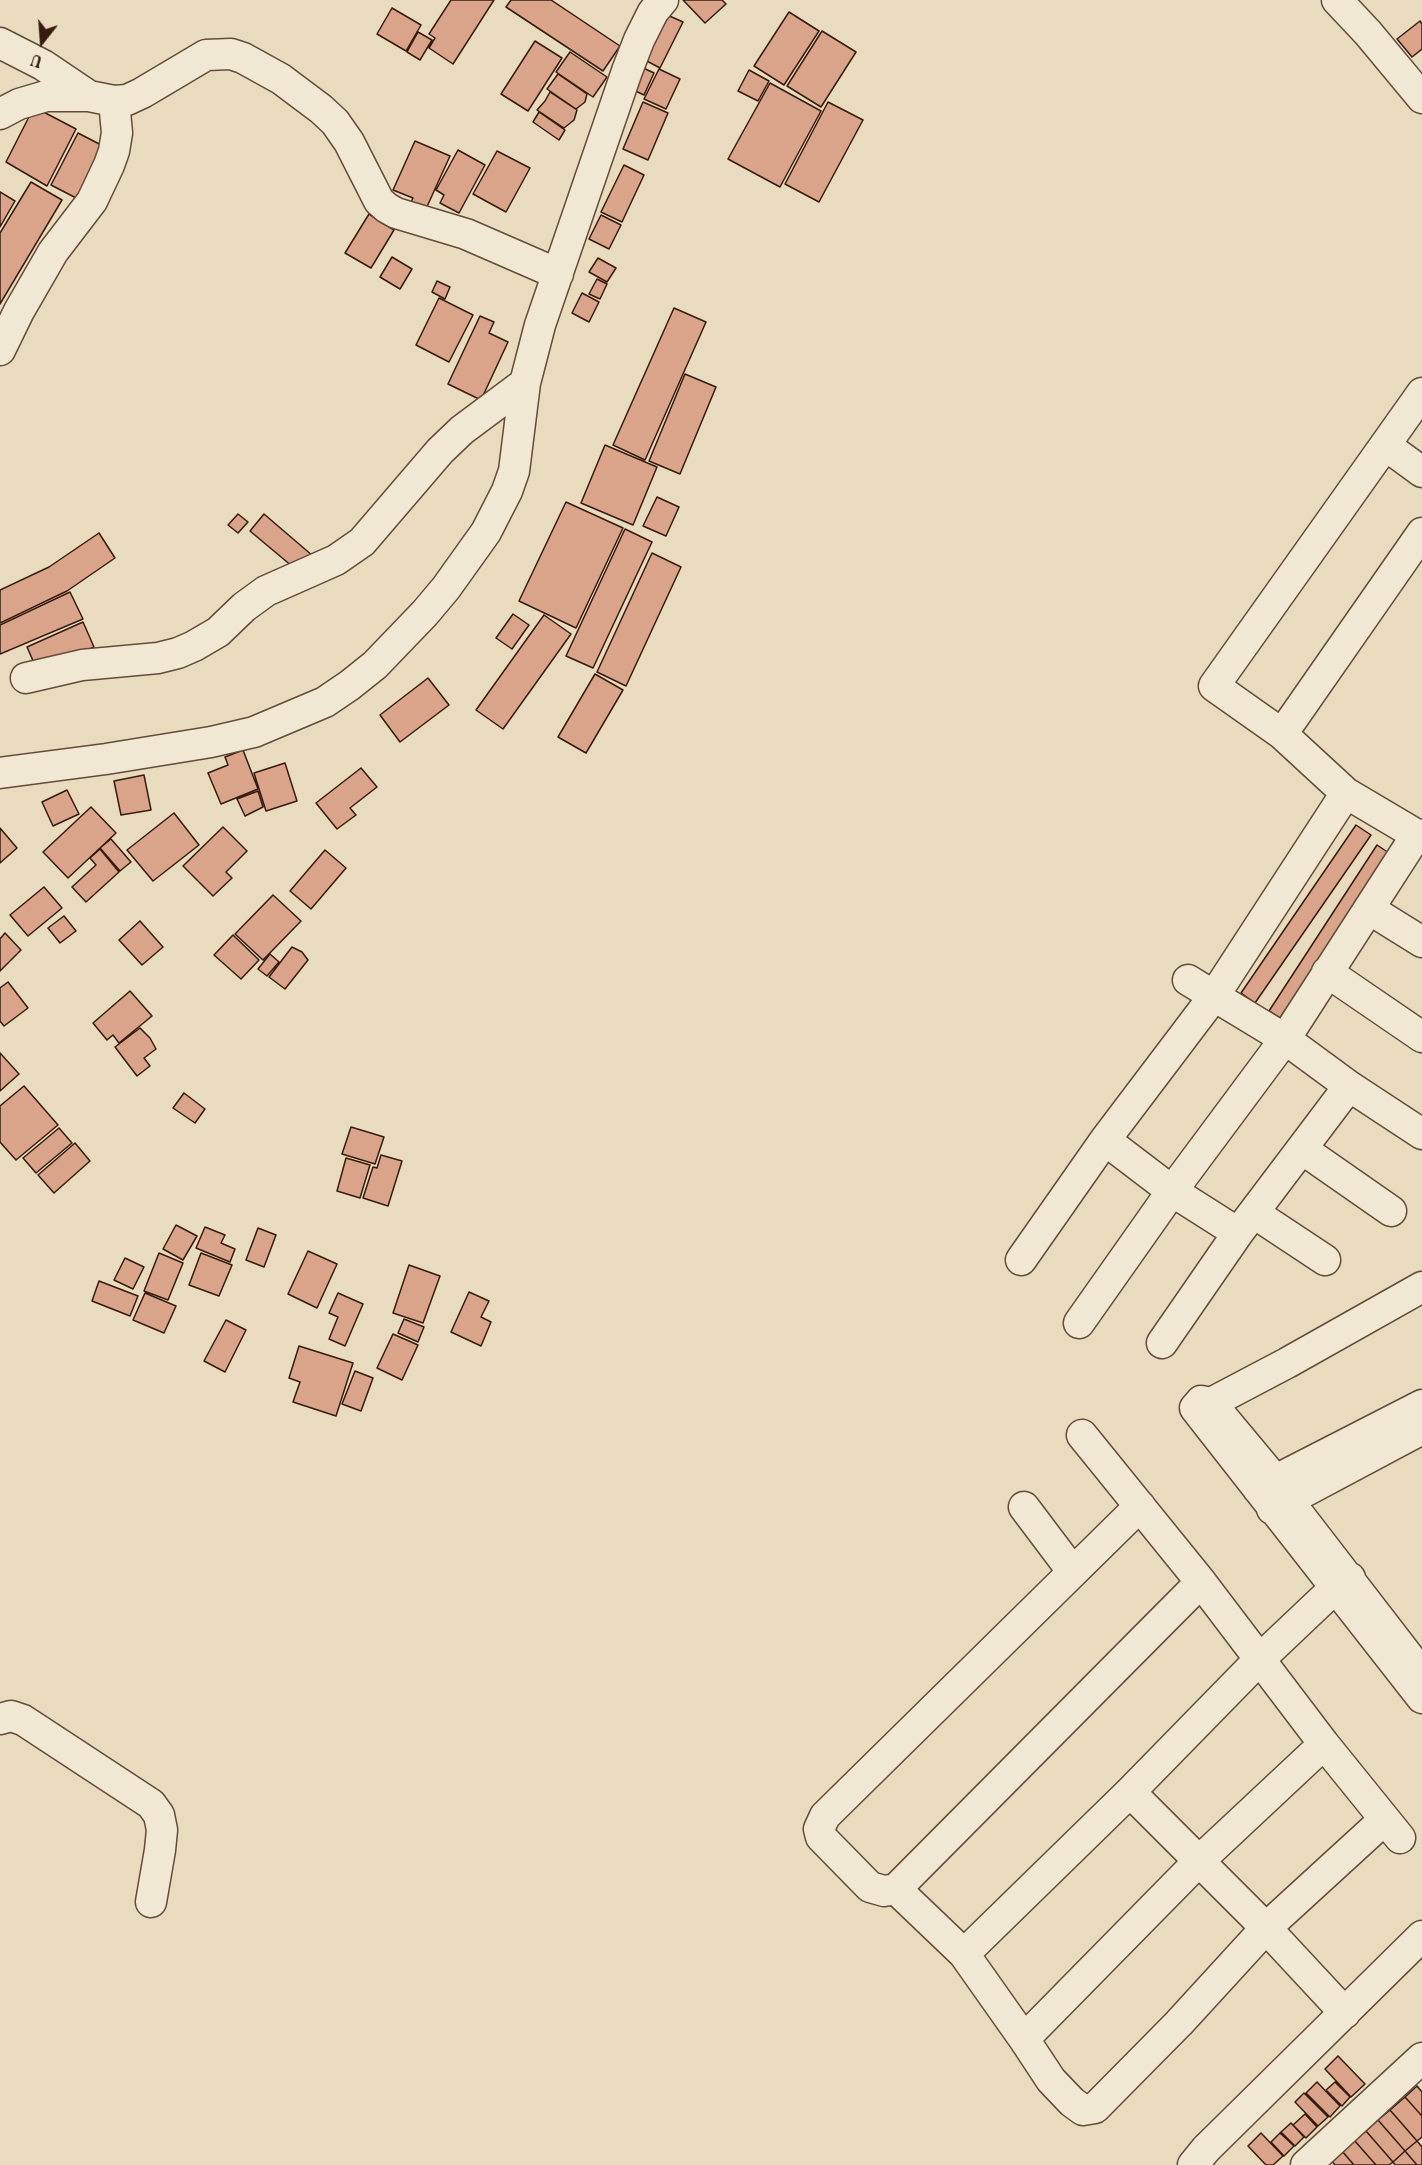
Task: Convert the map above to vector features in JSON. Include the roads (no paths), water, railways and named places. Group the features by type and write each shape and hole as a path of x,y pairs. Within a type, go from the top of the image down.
{"street":[{"path":"0,773 106,759 211,742 254,732 325,702 375,665 447,588 486,532 507,491 514,471 524,394 540,325 627,71 653,12 663,0"},
{"path":"1337,0 1422,98"},
{"path":"0,43 101,99 117,133 114,151 92,201 53,252 19,311 0,350"},
{"path":"0,114 19,104 46,96 127,100 206,55 231,54 281,79 335,122 349,142 379,201 387,208 396,213 466,234 558,274"},
{"path":"1079,1323 1172,1191 1285,1039 1369,909 1420,836 1346,793 1282,734 1214,686 1422,393"},
{"path":"26,678 82,665 158,658 194,646 218,632 244,607 266,591 336,560 362,542 462,429 524,394"},
{"path":"1385,445 1422,472"},
{"path":"1282,734 1422,533"},
{"path":"1021,1260 1105,1140 1214,996 1346,793"},
{"path":"1369,909 1422,942"},
{"path":"1328,972 1422,1036"},
{"path":"1188,980 1285,1039 1349,1086 1422,1134"},
{"path":"1161,1342 1246,1223 1349,1086"},
{"path":"1105,1140 1172,1191 1325,1260"},
{"path":"1302,1149 1391,1211"},
{"path":"1422,1287 1287,1363 1211,1403 1201,1401 1195,1408 1273,1494 1343,1583 1422,1698"},
{"path":"1273,1494 1422,1405"},
{"path":"1273,1494 1387,1449 1422,1429"},
{"path":"896,1889 964,1954 1051,2080 1072,2103 1083,2110 1095,2108 1179,2023 1266,1928 1392,1829 1259,1660 1202,1582 1082,1435"},
{"path":"1140,1506 825,1816 820,1823 821,1837 870,1887 884,1891 896,1889 1202,1582"},
{"path":"1024,1507 1073,1572"},
{"path":"964,1954 1130,1792 1259,1660 1343,1583"},
{"path":"1343,1583 1367,1603 1422,1674"},
{"path":"0,1719 11,1716 23,1720 152,1804 159,1815 162,1830 151,1902"},
{"path":"1024,2039 1199,1861 1324,1744"},
{"path":"1130,1792 1266,1928 1345,2013"},
{"path":"1193,2165 1206,2149 1422,1936"},
{"path":"1306,2165 1422,2058"}]}
